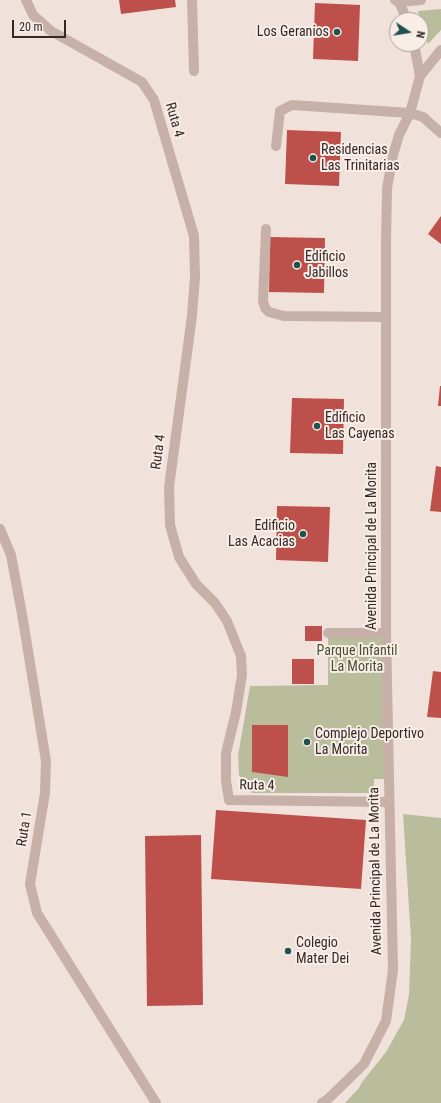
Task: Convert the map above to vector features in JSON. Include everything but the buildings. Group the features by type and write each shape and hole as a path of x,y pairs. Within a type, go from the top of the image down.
{"street":[{"name":"Ruta 4","path":"26,0 33,15 52,31 142,82 154,100 194,236 195,277 192,316 169,487 170,526 178,558 196,584 215,603 227,621 241,656 242,675 236,712 226,753 226,781 229,800 389,802"},
{"path":"192,0 194,71"},
{"path":"403,12 397,1 421,0"},
{"name":"Avenida Principal de La Morita","path":"322,1103 364,1064 386,1022 393,970 386,632 387,188 393,155 399,135 410,113 420,76 441,50"},
{"path":"416,52 420,76"},
{"path":"276,146 280,112 292,105 410,113 423,117 441,133"},
{"path":"266,229 263,301 265,308 269,312 284,316 386,317"},
{"name":"Ruta 1","path":"0,529 11,555 46,761 45,793 30,884 37,912 156,1103"},
{"path":"328,633 386,632"}],"green space":[{"path":"441,9 441,30 429,43 429,12 418,11"},
{"name":"Complejo Deportivo La Morita","path":"328,633 386,633 388,779 374,779 374,793 252,793 246,788 239,775 238,756 250,686 328,685"},
{"path":"403,814 441,818 441,1103 345,1103 359,1088 362,1082 386,1052 404,1020 409,995 411,939"}],"place":[{"name":"Los Geranios","path":"337,32"},
{"name":"Residencias Las Trinitarias","path":"313,158"},
{"name":"Edificio Jabillos","path":"297,265"},
{"name":"Edificio Las Cayenas","path":"317,426"},
{"name":"Edificio Las Acacias","path":"303,534"},
{"name":"Complejo Deportivo La Morita","path":"307,742"},
{"name":"Colegio Mater Dei","path":"288,951"}],"park label":[{"name":"Parque Infantil La Morita","path":"357,660"}]}
